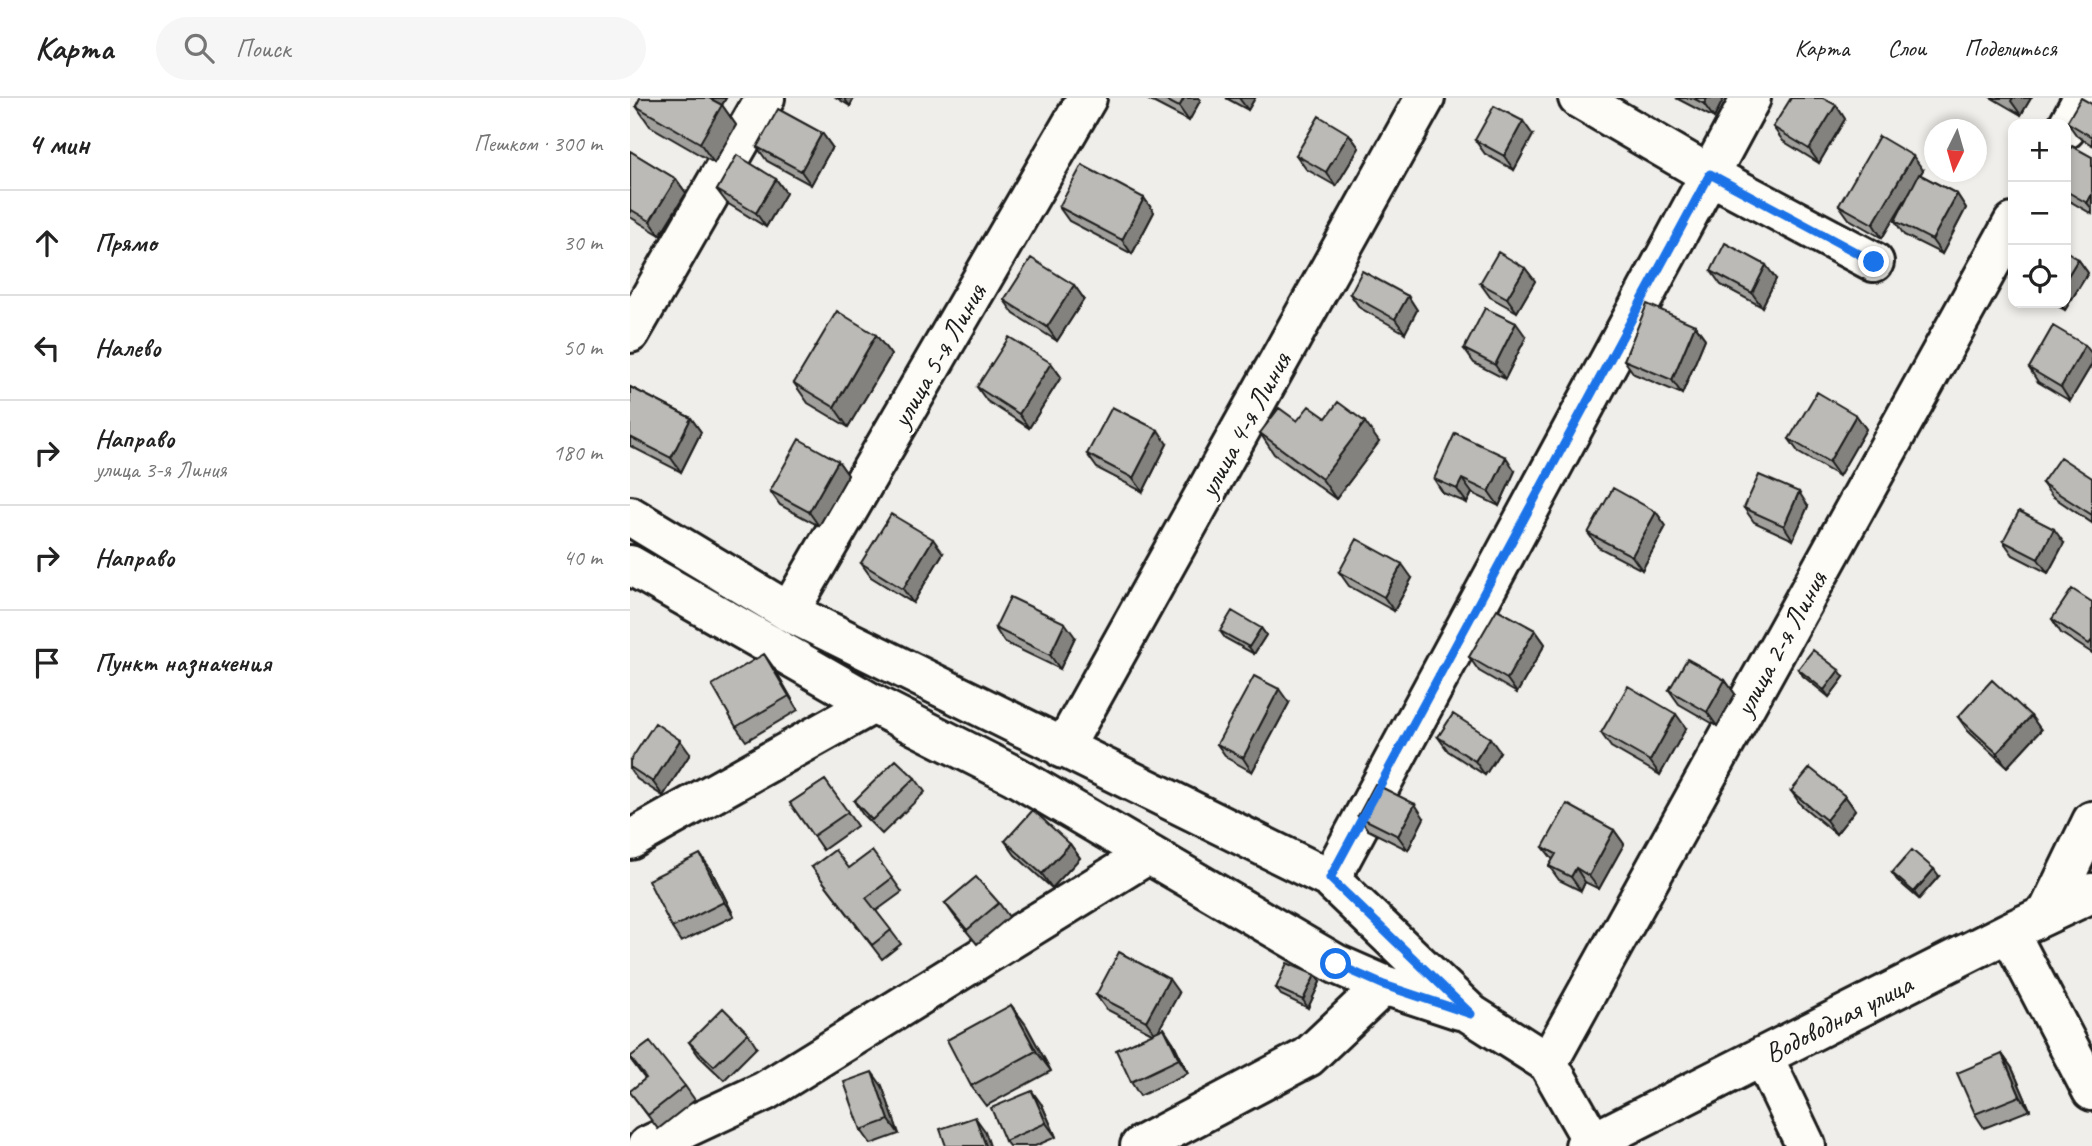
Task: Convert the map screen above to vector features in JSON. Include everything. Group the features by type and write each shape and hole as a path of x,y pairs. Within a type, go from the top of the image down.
{"street":[{"path":"630,333 765,98"},
{"name":"улица 5-я Линия","path":"789,612 1087,98"},
{"name":"улица 4-я Линия","path":"1063,749 1426,98"},
{"path":"1578,98 1710,174 1874,262"},
{"path":"1330,878 1751,98"},
{"path":"2071,119 2083,98"},
{"name":"улица 2-я Линия","path":"1548,1063 2008,232"},
{"path":"630,516 789,612 1330,878 1471,1014 1548,1063 1589,1144"},
{"path":"630,565 873,704 1015,776 1336,964 1384,985 1471,1014"},
{"path":"630,840 873,704"},
{"path":"2047,914 2092,821"},
{"path":"647,1146 765,1091 1147,855"},
{"name":"Водоводная улица","path":"1589,1144 2009,932 2092,893"},
{"path":"2009,932 2092,1091"},
{"path":"1140,1146 1308,1057 1384,985"},
{"path":"1763,1056 1806,1146"}],"building":[{"path":"640,98 709,98 722,105 700,143 636,106"},
{"path":"1162,98 1184,98 1179,107"},
{"path":"1693,98 1707,98 1704,104"},
{"path":"1791,98 1823,98 1836,105 1809,149 1773,127"},
{"path":"2081,98 2092,104 2092,137 2071,124 2069,119"},
{"path":"1494,106 1523,121 1504,156 1475,140"},
{"path":"778,109 822,133 801,171 757,147"},
{"path":"1319,116 1349,134 1326,172 1296,155"},
{"path":"1879,136 1913,156 1873,224 1839,205"},
{"path":"2071,148 2092,157 2092,194 2087,203 2071,194"},
{"path":"630,151 676,179 650,221 630,209"},
{"path":"737,155 776,179 756,213 717,190"},
{"path":"1082,165 1144,198 1122,240 1059,207"},
{"path":"1919,174 1924,177 1924,182 1934,182 1957,194 1932,240 1895,221"},
{"path":"1725,243 1766,265 1752,293 1711,271"},
{"path":"1498,252 1525,268 1507,298 1480,283"},
{"path":"2071,254 2078,259 2071,271"},
{"path":"1031,258 1074,285 1047,327 1004,300"},
{"path":"1362,271 1408,296 1395,319 1350,294"},
{"path":"1647,304 1695,325 1672,380 1624,360"},
{"path":"1485,308 1516,323 1495,365 1464,349"},
{"path":"837,311 876,335 834,407 794,383"},
{"path":"2053,326 2085,345 2061,387 2029,368"},
{"path":"1009,337 1051,363 1019,414 977,387"},
{"path":"630,387 691,418 671,458 630,437"},
{"path":"1817,392 1856,415 1829,462 1789,439"},
{"path":"1338,402 1365,422 1322,479 1260,433 1279,408 1297,421 1309,406 1326,418"},
{"path":"1112,407 1158,430 1133,478 1087,454"},
{"path":"1455,433 1506,457 1489,492 1462,479 1457,489 1434,479"},
{"path":"799,439 838,461 809,512 770,491"},
{"path":"2060,457 2092,478 2092,515 2042,483"},
{"path":"1759,475 1799,492 1784,526 1744,508"},
{"path":"1613,488 1656,512 1632,556 1588,533"},
{"path":"2019,511 2054,529 2038,559 2003,541"},
{"path":"891,514 933,539 903,589 861,563"},
{"path":"1357,539 1402,564 1384,597 1339,572"},
{"path":"2072,589 2092,602 2092,640 2089,644 2052,619"},
{"path":"1010,597 1065,623 1050,655 995,628"},
{"path":"1497,609 1535,630 1507,679 1469,657"},
{"path":"1232,611 1261,628 1249,647 1220,631"},
{"path":"1813,650 1839,670 1824,690 1798,669"},
{"path":"764,654 789,696 736,727 712,685"},
{"path":"1687,659 1725,680 1707,712 1669,690"},
{"path":"1254,676 1279,689 1243,758 1217,744"},
{"path":"1992,680 2031,716 1997,753 1958,717"},
{"path":"1628,686 1676,714 1650,761 1601,733"},
{"path":"1453,714 1490,738 1475,761 1438,737"},
{"path":"655,723 680,740 653,782 630,767 630,761"},
{"path":"896,760 915,778 872,820 854,801"},
{"path":"1810,768 1845,796 1826,820 1791,791"},
{"path":"825,780 848,812 813,836 790,803"},
{"path":"1375,784 1415,804 1398,836 1358,816"},
{"path":"1567,804 1614,830 1589,876 1576,868 1571,877 1549,866 1556,854 1543,847"},
{"path":"1033,810 1070,844 1042,874 1005,841"},
{"path":"835,850 849,868 872,851 892,878 866,898 891,930 872,945 812,867"},
{"path":"1912,850 1934,869 1914,892 1892,873"},
{"path":"700,854 724,902 672,928 648,880"},
{"path":"976,877 999,903 967,930 945,903"},
{"path":"1119,952 1169,979 1146,1021 1096,995"},
{"path":"1287,963 1315,975 1303,1000 1276,988"},
{"path":"1011,1005 1036,1051 971,1086 947,1040"},
{"path":"723,1008 748,1033 714,1066 689,1042"},
{"path":"1164,1028 1179,1059 1131,1082 1116,1050"},
{"path":"650,1042 685,1086 648,1115 630,1092 646,1078 630,1057"},
{"path":"2002,1054 2020,1096 1975,1114 1957,1073"},
{"path":"872,1072 889,1120 861,1130 844,1082"},
{"path":"1032,1091 1046,1123 1005,1141 991,1108"},
{"path":"975,1117 986,1146 946,1146 940,1129"}],"route":[{"path":"1336,964 1384,985 1471,1014 1330,878 1710,174 1874,262"}]}
